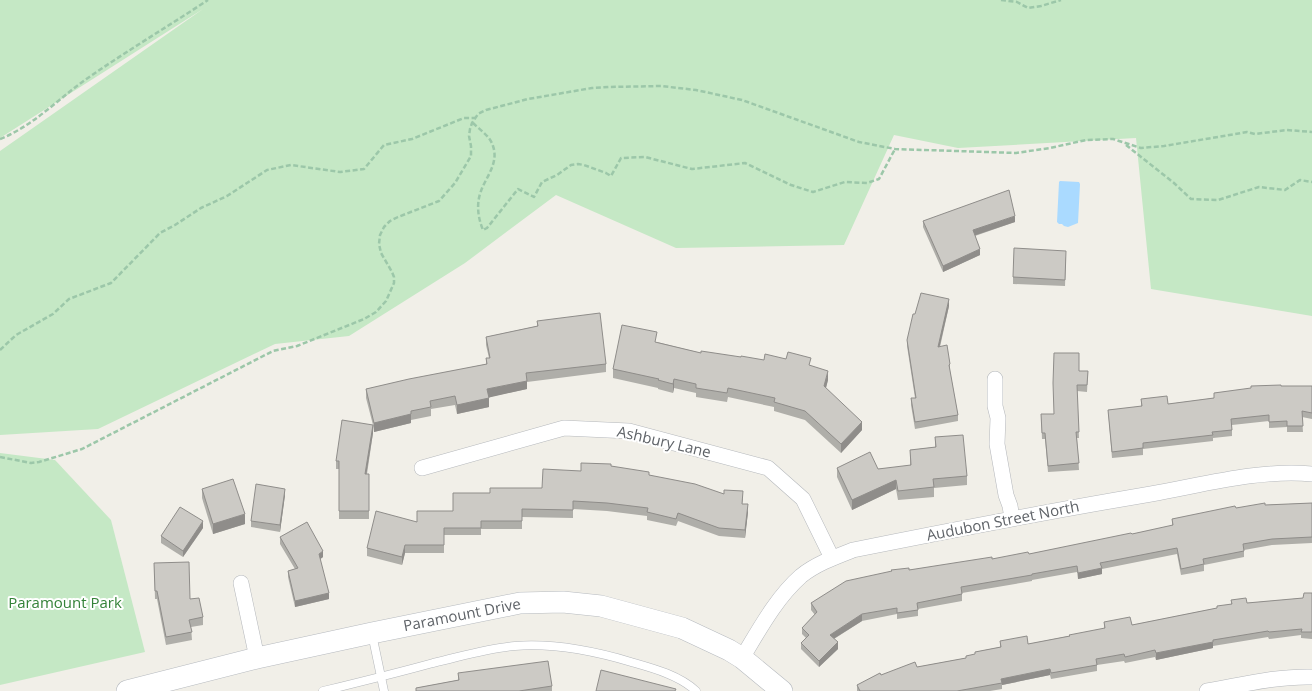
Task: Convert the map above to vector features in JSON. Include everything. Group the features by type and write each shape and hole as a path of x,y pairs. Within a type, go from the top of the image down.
{"street":[{"path":"996,379 997,444 1012,518"},
{"name":"Ashbury Lane","path":"422,468 564,428 629,431 768,468 803,499 832,558"},
{"name":"Audubon Street North","path":"742,658 769,615 791,586 811,569 853,550 1012,518 1216,482 1264,475 1312,474"},
{"path":"240,583 257,658"},
{"name":"Paramount Drive","path":"127,691 257,658 372,632 520,603 563,602 602,606 682,628 742,658 782,691"},
{"path":"1207,691 1276,678 1312,677"}],"lane":[{"path":"372,632 384,691"},
{"path":"323,691 484,650 542,645 582,650 623,659 655,669 684,682 696,691"}],"path":[{"path":"0,139 35,119 84,81 208,0"},
{"path":"1001,0 1017,2 1028,8 1061,0"},
{"path":"0,458 31,463 82,449 273,351 297,346 376,312 386,301 394,283 394,277 381,253 379,244 380,235 384,227 398,217 439,201 455,183 471,156 469,136 472,123 478,114 486,110 528,99 592,88 609,87 661,86 696,90 742,100 859,142 895,149 1016,153 1086,140 1114,139 1140,148 1164,146 1247,132 1255,134 1287,130 1312,132"},
{"path":"0,350 16,335 54,314 69,299 111,283 160,233 201,208 228,196 267,170 291,165 340,172 364,170 373,156 384,145 412,139 464,118 475,118"},
{"path":"472,123 487,136 493,146 495,160 480,193 478,214 484,230 488,228 518,189 534,197 542,182 557,175 571,165 578,164 611,176 621,158 645,156 692,170 745,163 791,185 813,192 845,182 866,183 879,179 895,149"},
{"path":"1124,142 1174,183 1190,199 1218,200 1259,187 1285,190 1300,180 1312,182"}],"green space":[{"path":"0,0 1312,0 1312,316 1151,289 1136,138 958,148 894,135 844,245 676,248 556,195 465,263 349,336 275,344 98,429 0,435 0,151 203,9 0,138"},
{"name":"Paramount Park","path":"0,453 55,460 111,520 145,652 0,685"}],"water":[{"path":"1060,181 1079,182 1080,184 1078,223 1068,227 1057,222"}],"building":[{"path":"1009,190 1015,216 973,230 980,249 943,266 923,221"},
{"path":"1014,248 1066,251 1065,280 1013,277"},
{"path":"921,293 949,299 938,347 947,345 958,415 915,422 911,398 916,398 907,340 913,314 915,314"},
{"path":"600,313 606,364 526,373 527,381 487,389 489,398 457,405 455,396 430,401 431,407 411,411 411,414 374,423 366,389 487,364 486,358 490,358 486,337 538,326 537,321"},
{"path":"622,325 657,332 655,342 701,353 701,351 764,360 765,354 786,359 788,352 811,358 809,365 828,371 824,386 862,422 841,444 805,411 774,402 775,398 728,388 727,393 696,388 696,384 674,379 673,384 613,369"},
{"path":"1054,353 1079,353 1079,371 1088,371 1087,385 1077,385 1079,432 1076,432 1079,463 1048,466 1045,433 1042,433 1041,414 1054,414"},
{"path":"1251,386 1312,386 1312,413 1302,411 1303,426 1287,426 1287,421 1269,422 1269,415 1231,419 1232,430 1212,432 1213,435 1143,443 1143,448 1112,452 1108,410 1142,406 1141,399 1167,396 1168,404 1214,398 1214,393 1251,388"},
{"path":"342,420 373,425 365,474 369,474 369,511 339,511 339,461 336,461"},
{"path":"963,435 967,476 933,479 934,487 898,491 896,480 852,500 837,468 870,452 878,469 911,465 910,450 936,447 935,437"},
{"path":"581,463 611,464 611,466 649,472 649,475 695,484 724,494 724,490 743,491 742,504 748,504 745,530 719,528 678,513 676,519 647,512 648,508 573,501 573,510 522,509 522,521 481,521 481,528 444,528 444,545 405,545 402,557 367,548 376,511 417,522 417,511 453,511 453,493 490,493 490,488 542,488 543,469 581,471"},
{"path":"233,479 245,514 213,524 202,489"},
{"path":"256,484 285,489 280,525 251,521"},
{"path":"1265,503 1265,505 1312,503 1312,537 1272,539 1243,544 1244,551 1203,559 1204,564 1181,569 1177,548 1100,563 1102,568 1078,573 1077,566 961,587 962,594 917,603 918,610 897,613 897,608 862,614 830,635 838,642 819,661 801,643 809,635 802,628 817,612 811,603 846,581 891,570 909,568 909,570 992,557 992,559 1028,552 1029,554 1173,525 1172,519 1235,506 1236,508"},
{"path":"180,507 203,521 183,551 161,536"},
{"path":"307,522 323,551 319,554 329,593 295,601 288,571 298,568 280,537"},
{"path":"189,562 190,599 199,598 203,617 189,620 192,632 166,637 157,591 155,591 154,563"},
{"path":"1304,593 1312,593 1312,632 1301,632 1302,629 1268,631 1213,640 1213,642 1156,653 1155,650 1125,657 1124,654 1096,659 1097,665 1051,673 1050,669 1001,679 1002,683 957,691 860,691 857,685 880,673 881,675 915,662 917,667 966,658 966,656 975,654 975,652 1001,647 1000,641 1027,636 1028,644 1105,628 1104,622 1130,617 1132,625 1217,608 1217,606 1232,604 1231,600 1246,598 1247,603 1303,598"},
{"path":"548,661 552,686 519,691 416,691 416,688 459,680 458,673"},
{"path":"601,670 676,689 675,691 596,691"}]}
